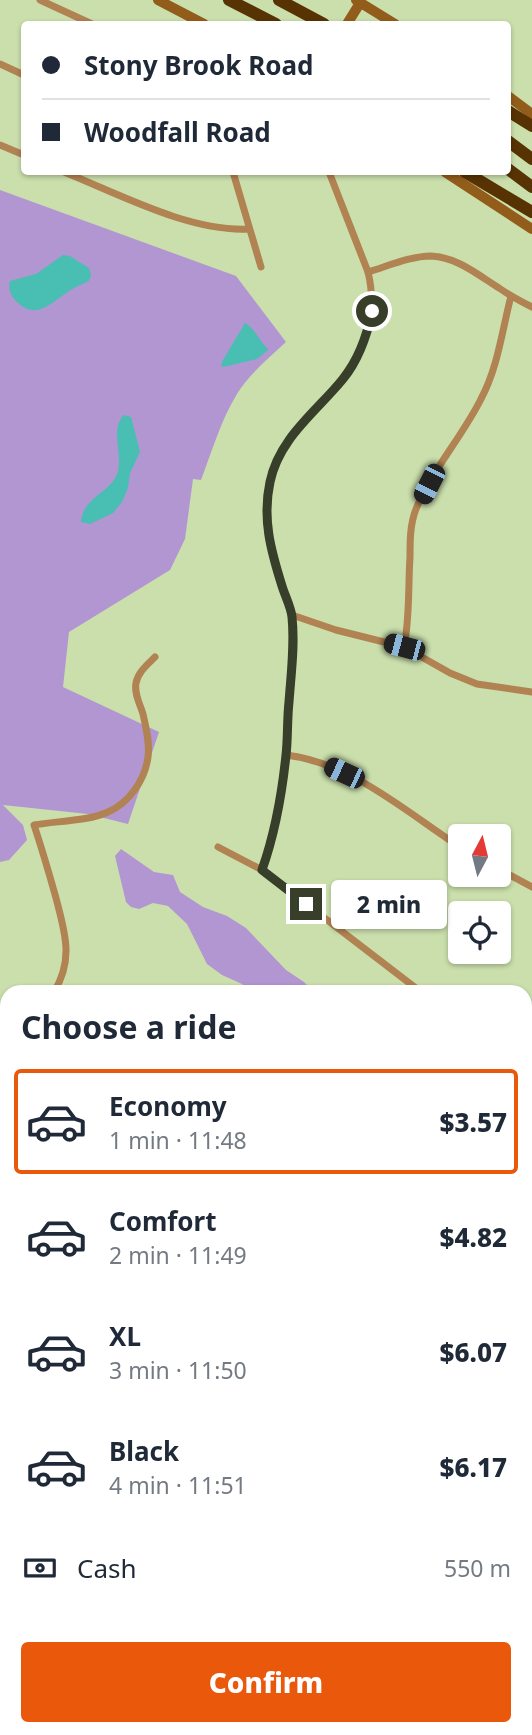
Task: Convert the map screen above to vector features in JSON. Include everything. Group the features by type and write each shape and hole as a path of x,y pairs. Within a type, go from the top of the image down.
{"highway":[{"path":"229,0 270,21"},
{"path":"279,0 318,21"},
{"path":"511,113 532,126"},
{"path":"511,143 532,159"},
{"path":"511,171 532,187"},
{"path":"470,175 532,212"}],"main road":[{"path":"158,0 198,21"},
{"path":"349,21 360,1 390,21"},
{"path":"511,98 532,114"},
{"path":"450,175 532,229"}],"street":[{"path":"40,0 86,21"},
{"path":"0,64 21,74"},
{"path":"0,145 21,154"},
{"path":"71,175 199,225 249,229"},
{"path":"234,175 261,267"},
{"path":"262,870 274,830 286,755 293,658 292,615 268,537 266,509 270,481 286,443 344,377 360,351 372,311 372,287 368,272 330,175"},
{"path":"368,272 421,257 450,259 532,307"},
{"path":"404,647 408,627 411,533 415,511 488,384 511,296"},
{"path":"292,615 336,630 404,647 450,673 477,684 532,692"},
{"path":"57,985 64,968 66,938 34,825 94,817 110,811 128,798 139,782 148,758 148,737 137,697 137,679 155,657"},
{"path":"286,755 328,766 360,781 448,839"},
{"path":"218,847 262,870 412,985"},
{"path":"511,876 532,887"}],"shaded area":[{"path":"0,190 236,276 286,342 260,366 231,404 201,480 193,479 185,539 170,570 69,632 63,687 159,732 128,824 88,814 3,805 23,825 27,840 9,860 0,862"},
{"path":"121,849 154,872 173,875 180,892 203,907 227,916 246,928 286,970 307,985 243,985 222,975 207,964 187,924 168,906 153,903 139,909 126,902 115,856"}],"water":[{"path":"63,255 70,256 89,268 89,281 37,310 23,307 16,301 10,291 10,281 36,274"},
{"path":"245,323 254,331 267,351 257,359 223,367 223,360"},
{"path":"124,415 131,417 140,452 130,473 128,488 113,513 90,524 81,522 86,507 109,486 117,474 117,435"}],"route":[{"path":"306,904 262,870 274,830 286,755 293,658 292,615 268,537 266,509 270,481 279,455 295,432 353,365 365,338 372,311"}]}
